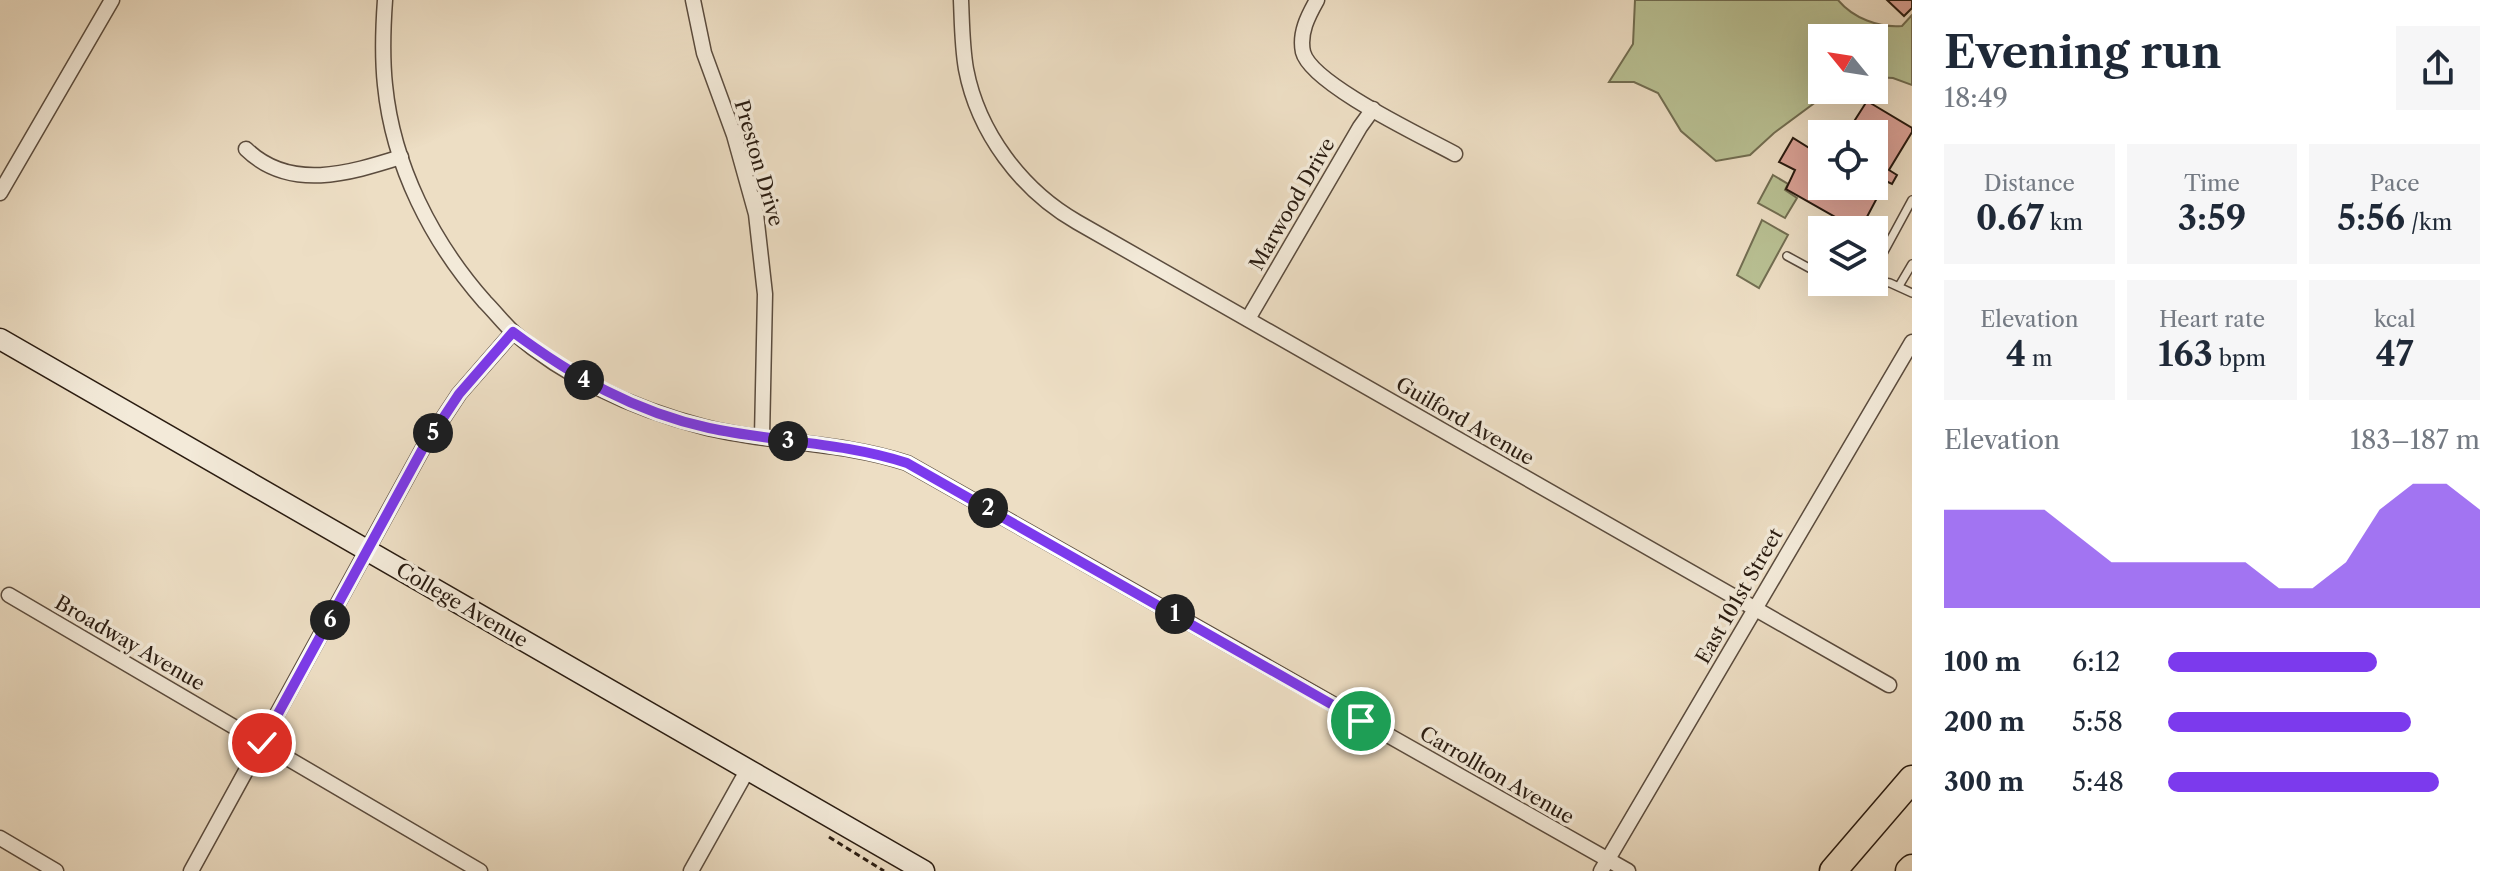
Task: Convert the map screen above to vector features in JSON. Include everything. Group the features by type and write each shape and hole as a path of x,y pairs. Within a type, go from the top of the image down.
{"highway":[{"path":"1833,871 1912,779"}],"main road":[{"name":"College Avenue","path":"0,339 924,871"}],"street":[{"path":"0,193 112,0"},
{"name":"Carrollton Avenue","path":"385,0 385,88 401,157 424,215 454,265 513,332 564,369 605,392 658,414 707,428 873,452 926,473 1604,866 1628,871"},
{"name":"Preston Drive","path":"693,0 701,43 734,135 756,214 765,294 762,437"},
{"name":"Guilford Avenue","path":"961,0 963,45 970,86 989,130 1000,151 1026,183 1070,218 1889,685"},
{"path":"1317,0 1303,29 1303,49 1315,72 1373,109 1455,154"},
{"name":"Marwood Drive","path":"1248,319 1373,109"},
{"path":"246,149 264,162 290,174 314,176 332,176 401,157"},
{"path":"191,871 417,459 478,370 513,332"},
{"name":"East 101st Street","path":"1604,866 1912,342"},
{"name":"Broadway Avenue","path":"9,595 480,871"},
{"path":"691,871 748,769"},
{"path":"0,838 56,871"}],"lane":[{"path":"1888,244 1912,200"},
{"path":"1787,256 1808,267"},
{"path":"1899,286 1912,264"},
{"path":"1888,283 1912,293"}],"green space":[{"path":"1635,0 1838,0 1859,17 1882,24 1808,24 1808,104 1813,104 1750,155 1716,161 1681,131 1658,93 1634,82 1609,82 1633,44"},
{"path":"1912,15 1912,85 1888,78 1888,25 1902,26"},
{"path":"1773,175 1788,184 1785,190 1797,198 1785,218 1758,203"},
{"path":"1762,220 1788,235 1759,288 1737,275"}],"building":[{"path":"1887,0 1912,0 1912,8 1904,16"},
{"path":"1865,104 1872,104 1912,128 1889,170 1897,175 1892,184 1888,182 1888,120 1855,120"},
{"path":"1793,138 1808,147 1808,200 1876,200 1867,216 1833,216 1786,189 1795,170 1779,162"}],"route":[{"path":"262,743 422,450 459,394 513,332 564,369 605,392 658,414 707,428 873,452 907,463 1361,721"}]}
